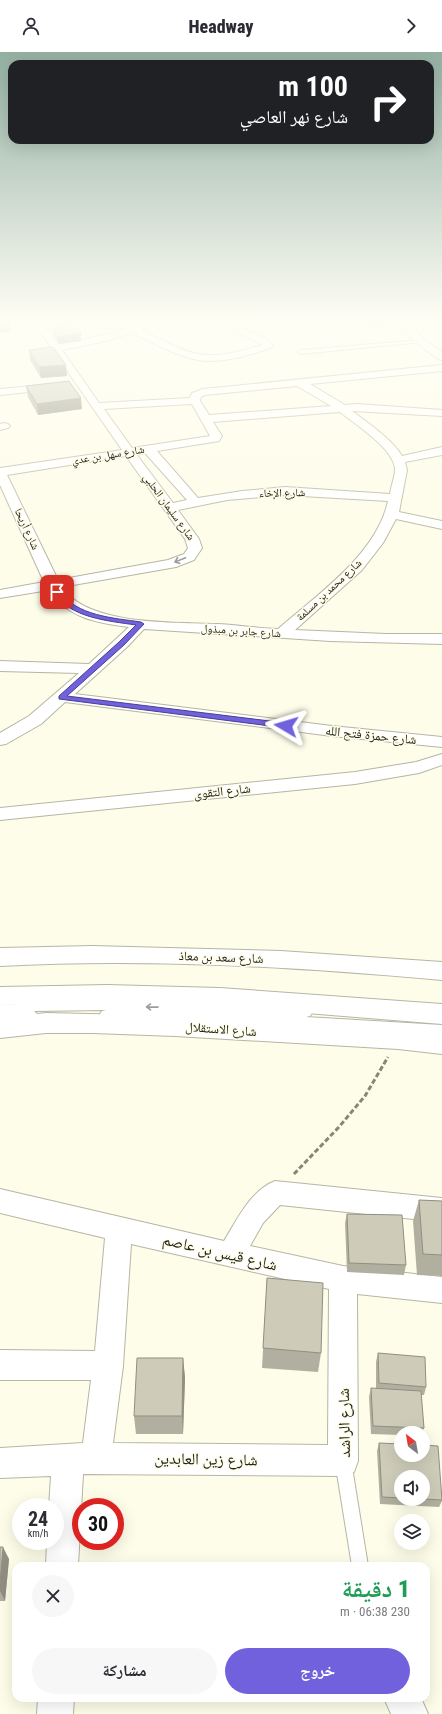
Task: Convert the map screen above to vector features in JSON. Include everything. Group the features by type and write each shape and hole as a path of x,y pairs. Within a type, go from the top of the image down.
{"main road":[{"name":"شارع سعد بن معاذ","path":"0,957 61,954 260,958 370,964 442,971"},
{"path":"0,996 107,994 220,997 442,1014"},
{"name":"شارع الاستقلال","path":"0,1028 46,1023 93,1023 175,1026 398,1039 442,1044"}],"street":[{"name":"شارع سليمان الحلبي","path":"0,594 164,565 189,557 193,552 195,543 90,398"},
{"path":"196,398 195,401 206,419 341,407 365,407 442,413"},
{"path":"325,398 341,407 376,435 395,453 399,460 442,451"},
{"path":"96,406 195,401"},
{"name":"شارع سهل بن عدي","path":"0,472 216,438 206,419"},
{"path":"148,449 195,502"},
{"name":"شارع محمد بن مسلمة","path":"281,634 357,567 376,543 392,514 401,470 399,460"},
{"name":"شارع أريحا","path":"0,472 53,585"},
{"name":"شارع الإخاء","path":"170,508 195,502 248,494 285,491 395,498"},
{"path":"392,514 442,525"},
{"name":"شارع جابر بن مبذول","path":"53,585 62,599 71,606 108,619 141,624 281,634 363,638 442,639"},
{"path":"0,740 35,720 141,624"},
{"path":"0,666 93,669"},
{"name":"شارع حمزة فتح الله","path":"61,697 324,730 442,742"},
{"name":"شارع التقوى","path":"0,814 355,778 419,767 442,759"},
{"path":"230,1255 254,1215 275,1193 442,1210"},
{"name":"شارع قيس بن عاصم","path":"0,1201 230,1255 343,1279 442,1290"},
{"path":"63,1562 82,1458 108,1366 119,1229"},
{"name":"شارع الراشد","path":"343,1279 344,1461"},
{"path":"0,1364 108,1366"},
{"name":"شارع زين العابدين","path":"0,1463 82,1458 344,1461"},
{"path":"55,1714 56,1702"},
{"path":"404,1702 410,1714"}],"lane":[{"path":"0,1009 73,1006 217,1008 301,1012 442,1023"},
{"path":"0,1017 84,1014 210,1016 442,1030"},
{"name":"شارع الراشد","path":"344,1461 359,1562"}],"path":[{"path":"275,1193 329,1138 365,1096 398,1039"}],"building":[{"path":"33,398 81,398 37,404"},
{"path":"419,1200 442,1201 442,1255 423,1254"},
{"path":"347,1214 402,1215 406,1265 349,1263"},
{"path":"267,1278 323,1283 321,1353 263,1348"},
{"path":"378,1353 425,1357 426,1387 379,1383"},
{"path":"137,1358 183,1358 182,1416 134,1416"},
{"path":"371,1388 421,1391 424,1426 373,1426"},
{"path":"379,1443 394,1444 394,1462 430,1462 430,1445 438,1446 442,1500 430,1499 430,1470 394,1470 394,1498 382,1497"},
{"path":"0,1547 3,1547 0,1583"}],"route":[{"path":"57,592 62,599 71,606 89,614 108,619 141,624 122,644 61,697 286,726"}]}
